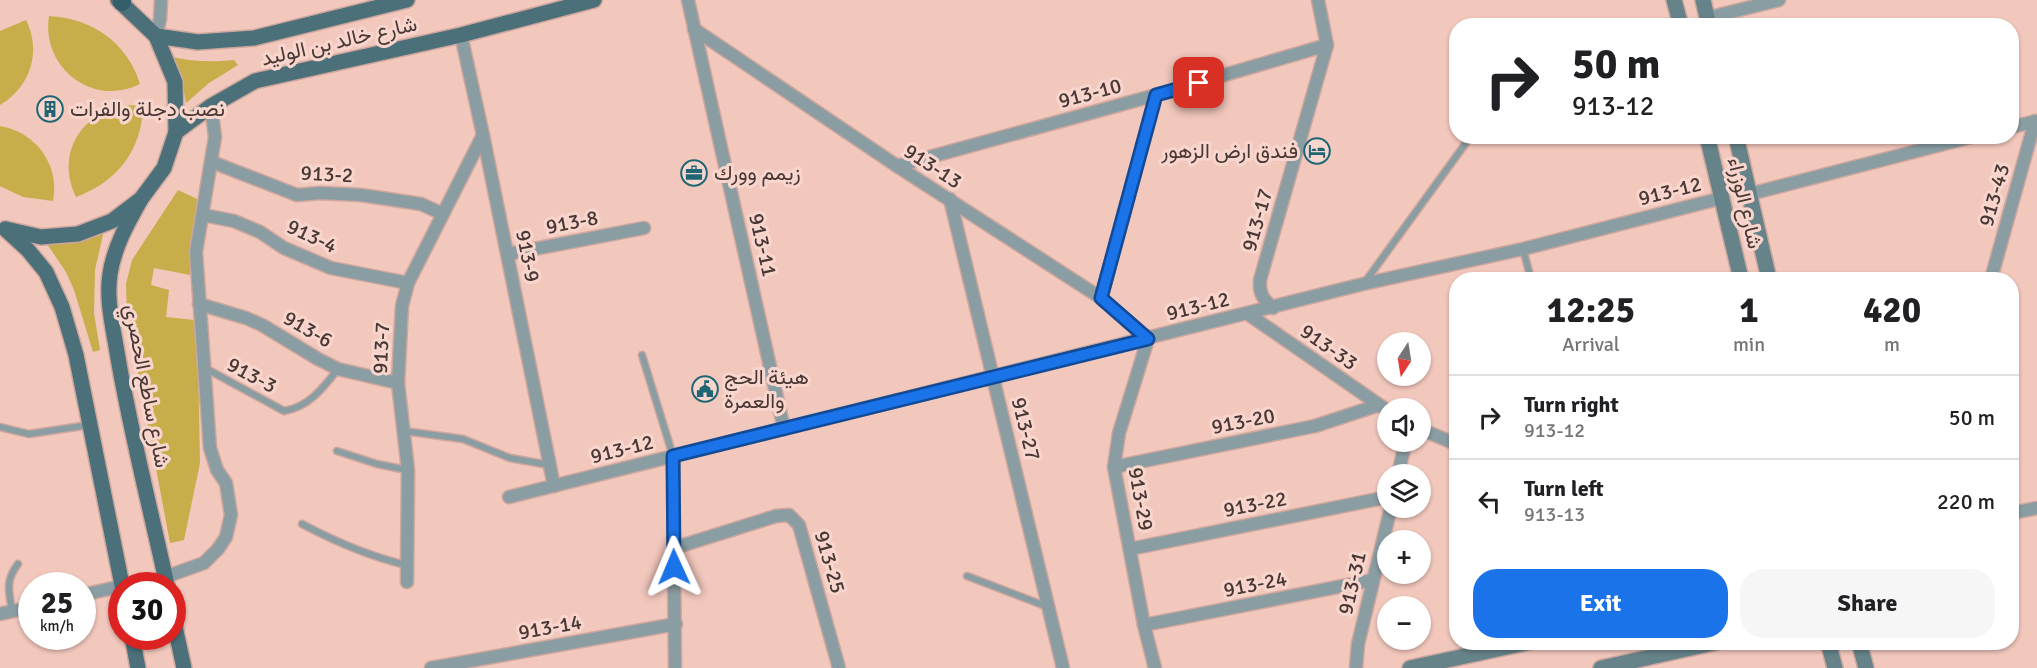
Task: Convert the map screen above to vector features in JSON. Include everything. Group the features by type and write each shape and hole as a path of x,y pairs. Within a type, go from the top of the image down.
{"main road":[{"name":"شارع خالد بن الوليد","path":"156,36 198,42 254,38 407,0"},
{"name":"شارع خالد بن الوليد","path":"176,132 211,106 255,81 460,35 594,0"},
{"path":"2,228 41,237 78,234 112,221 141,199 164,168 176,132 176,82 156,36 121,1"},
{"name":"شارع ساطع الحصري","path":"141,199 118,246 110,273 109,290 121,375 164,572"},
{"path":"2,228 28,250 46,272 62,307 76,355 119,572"},
{"path":"135,650 138,668"},
{"path":"180,650 184,668"}],"street":[{"path":"156,36 161,0"},
{"name":"913-11","path":"688,0 784,429"},
{"name":"913-17","path":"1273,308 1259,292 1260,280 1327,45 1318,0"},
{"path":"1674,0 1678,18"},
{"path":"1703,0 1707,18"},
{"path":"1721,18 1779,0"},
{"name":"913-13","path":"694,29 897,166 1101,298 1148,339"},
{"name":"913-9","path":"460,35 508,254 554,486"},
{"name":"913-10","path":"897,166 1156,95 1327,45"},
{"path":"1101,298 1156,95"},
{"path":"184,572 204,562 219,549 226,537 231,515 226,483 217,470 210,448 196,252 215,137 211,106"},
{"path":"2019,125 2036,121"},
{"name":"913-43","path":"1993,272 2036,121"},
{"name":"913-7","path":"407,582 405,565 408,470 398,383 402,306 408,283 483,135"},
{"name":"شارع الوزراء","path":"1709,144 1739,272"},
{"name":"شارع الوزراء","path":"1738,144 1767,272"},
{"path":"1750,194 1944,144"},
{"name":"913-2","path":"212,162 297,195 320,193 361,195 421,204 443,214"},
{"name":"913-12","path":"509,497 1363,284 1523,249 1722,198"},
{"name":"913-27","path":"950,200 1063,668"},
{"name":"913-4","path":"203,215 234,221 260,232 284,248 331,268 408,283"},
{"name":"913-8","path":"508,254 644,228"},
{"name":"913-6","path":"199,304 254,322 338,369 398,383"},
{"name":"913-33","path":"1248,314 1377,404"},
{"name":"913-29","path":"1148,339 1119,433 1114,467 1144,625 1155,668"},
{"name":"913-20","path":"1114,467 1315,426 1377,410"},
{"path":"1431,434 1449,441"},
{"path":"673,456 675,668"},
{"name":"913-22","path":"1130,549 1377,499"},
{"path":"2019,512 2037,508"},
{"name":"913-25","path":"674,548 776,516 789,515 799,525 839,668"},
{"name":"913-31","path":"1356,668 1358,644 1387,518"},
{"name":"913-24","path":"1144,625 1373,580"},
{"name":"913-14","path":"431,668 676,624"},
{"path":"1410,668 1493,650"},
{"path":"1601,668 1682,650"},
{"path":"1830,650 1835,668"},
{"path":"1861,650 1866,668"}],"lane":[{"path":"1363,284 1465,144"},
{"path":"1523,249 1529,272"},
{"path":"642,355 673,456"},
{"name":"913-3","path":"204,368 284,411 296,409 318,394 338,369"},
{"path":"0,427 29,434 89,425"},
{"path":"404,431 463,439 510,458 550,465"},
{"path":"337,451 377,464 408,470"},
{"path":"302,524 344,546 376,558 405,565"},
{"path":"6,613 10,575 18,564"},
{"path":"967,576 1048,607"}],"shaded area":[{"path":"49,16 79,22 105,35 126,56 140,84 122,90 104,91 74,78 53,52 49,35"},
{"path":"26,20 33,44 30,68 19,89 0,105 0,31"},
{"path":"173,57 203,61 234,60 238,65 209,83 186,103 180,71"},
{"path":"127,105 143,106 142,122 132,150 115,173 104,183 76,197 70,181 69,165 76,138 97,116"},
{"path":"0,126 24,135 43,152 53,175 53,201 23,197 0,186"},
{"path":"178,190 197,199 190,275 154,268 151,285 169,290 166,317 195,320 200,463 184,540 170,543 127,314 126,284 132,260"},
{"path":"104,230 95,270 94,313 100,350 93,352 74,290 66,272 45,241"}],"building":[{"name":"نصب دجلة والفرات","path":"50,98 58,101 61,109 58,117 50,120 42,117 39,109 42,101"}],"place":[{"name":"نصب دجلة والفرات","path":"50,109"},
{"name":"فندق ارض الزهور","path":"1317,151"},
{"name":"زيمم وورك","path":"694,173"},
{"name":"هيئة الحج والعمرة","path":"705,389"}],"route":[{"path":"674,567 673,456 1148,339 1101,298 1156,95 1199,83"}]}
